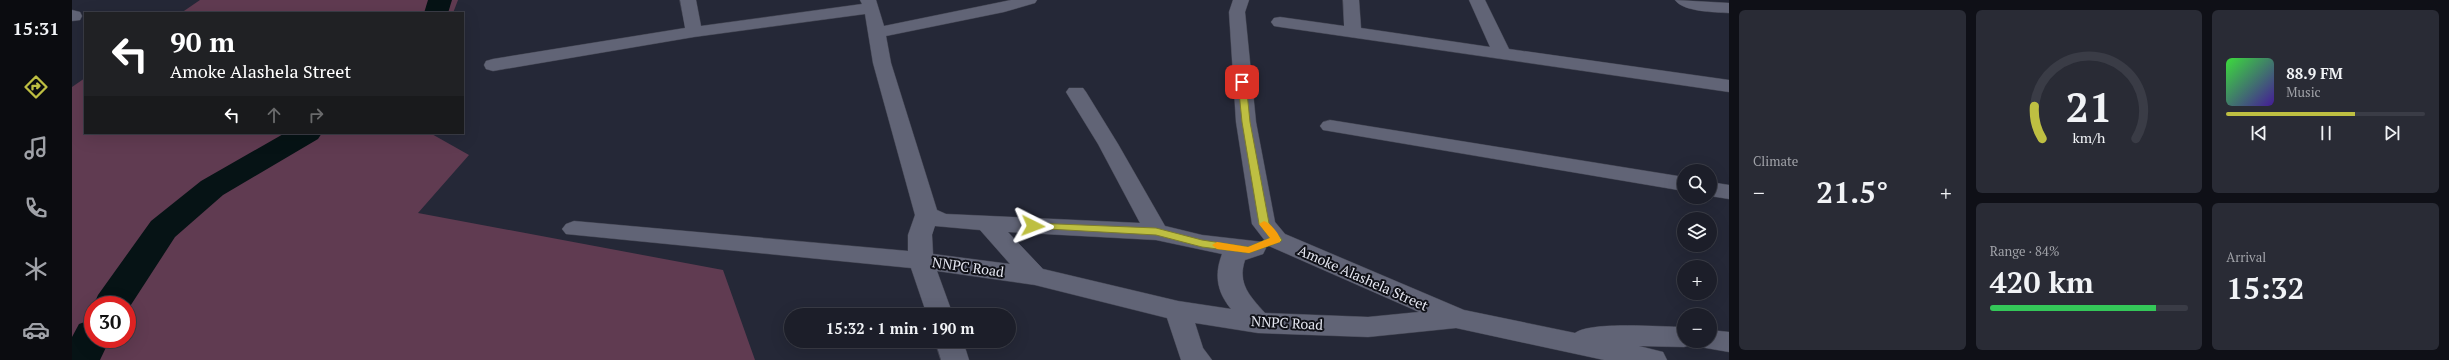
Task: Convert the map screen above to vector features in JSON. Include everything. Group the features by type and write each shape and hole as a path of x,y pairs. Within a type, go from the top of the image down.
{"street":[{"path":"688,0 694,32"},
{"path":"875,33 1004,7 1029,0"},
{"name":"Amoke Alashela Street","path":"1241,0 1237,12 1238,41 1246,122 1264,224 1277,240 1456,318"},
{"path":"1351,0 1353,31"},
{"path":"1477,0 1502,53"},
{"path":"1683,0 1701,6 1729,8"},
{"path":"493,65 870,4 875,33 927,215 926,225 920,234 922,261 938,308"},
{"path":"1280,22 1353,31 1729,86"},
{"path":"1076,92 1108,144 1156,232"},
{"path":"1330,126 1677,183"},
{"path":"1717,190 1729,192"},
{"path":"927,215 944,222 1156,232 1202,243 1249,250"},
{"path":"987,224 1035,276"},
{"name":"NNPC Road","path":"574,230 922,261 1035,276 1178,311 1258,323 1368,327 1456,318 1568,340 1653,360"},
{"path":"1258,323 1230,290 1228,270 1234,255 1277,240"},
{"path":"1178,311 1191,353 1198,360"},
{"path":"1568,340 1614,336 1677,337"},
{"path":"1717,341 1729,342"},
{"path":"951,348 955,360"}],"shaded area":[{"path":"200,0 458,0 453,12 182,12"},
{"path":"84,79 84,134 432,134 469,155 418,213 723,270 755,360 72,360 72,87"}],"waterway":[{"path":"436,12 440,0"},
{"path":"117,296 163,229 212,188 305,134"},
{"path":"80,360 86,348"}],"slow traffic":[{"path":"1217,245 1249,250 1277,240 1264,224"}],"route":[{"path":"1033,226 1156,232 1202,243 1249,250 1277,240 1264,224 1246,122 1242,82"}]}
